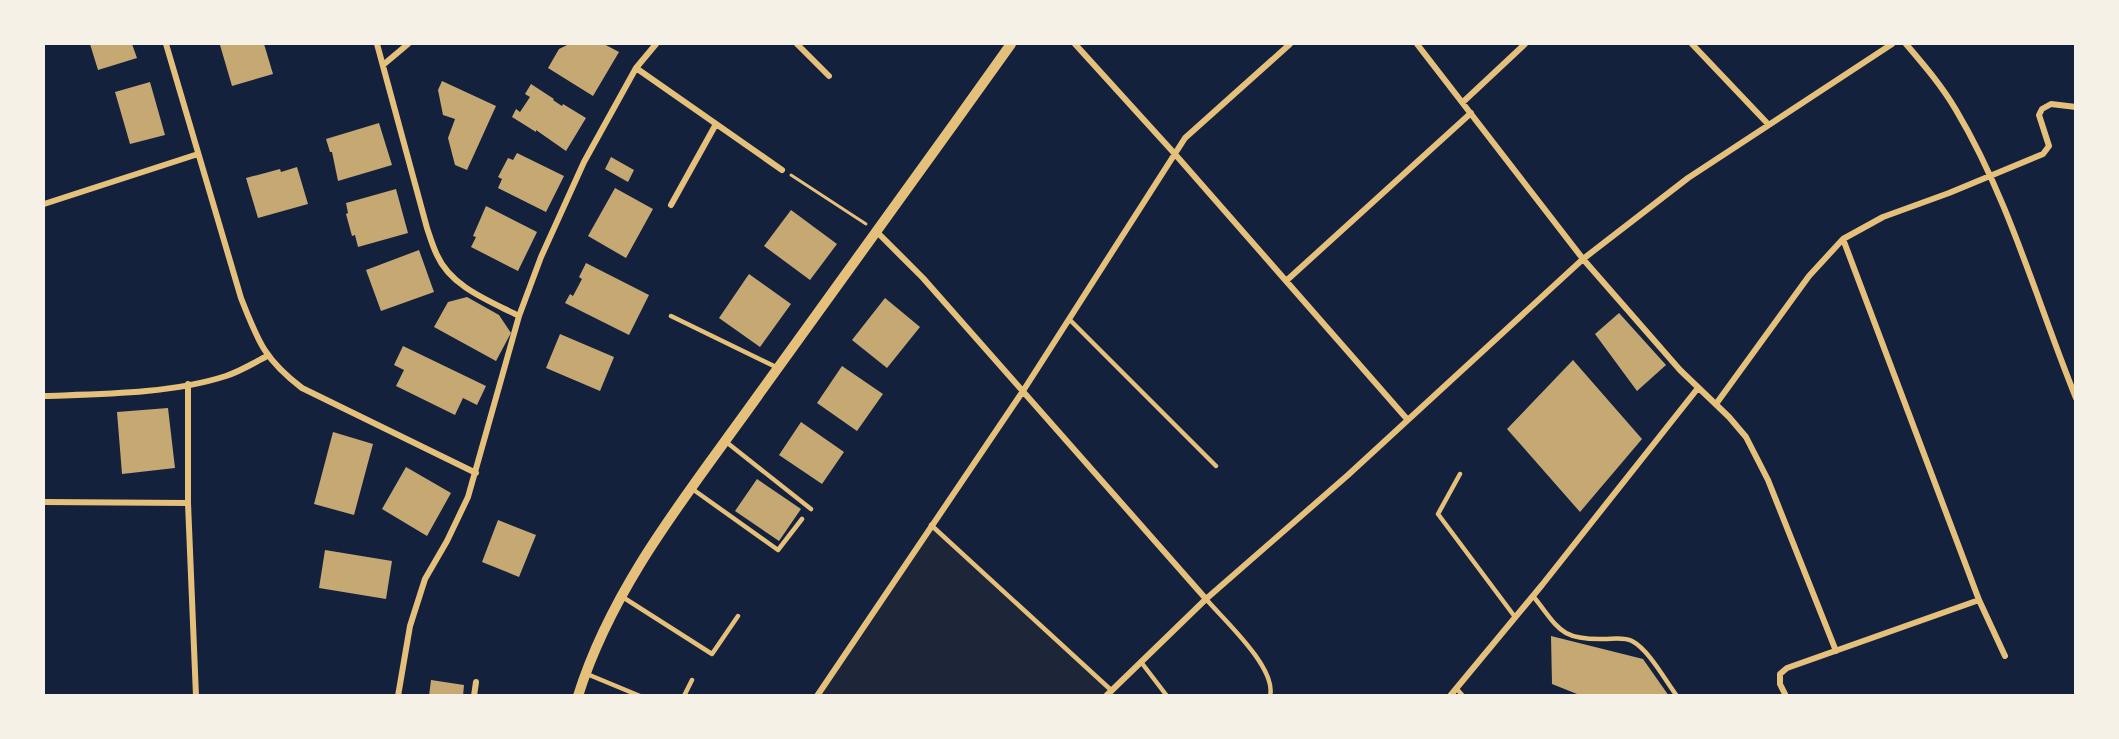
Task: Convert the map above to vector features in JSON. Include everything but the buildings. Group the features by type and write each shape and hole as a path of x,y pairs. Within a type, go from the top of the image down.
{"street":[{"path":"166,44 241,298 267,356 302,388 476,473"},
{"path":"377,44 437,257 454,278 471,292 519,316"},
{"path":"383,65 408,44"},
{"path":"398,696 410,626 425,579 459,519 476,473 519,316 541,257 584,162 636,68 656,44"},
{"path":"797,44 829,76"},
{"path":"578,696 585,674 621,596 654,543 691,488 1011,44"},
{"path":"1075,44 1174,153 1407,419"},
{"path":"817,696 1023,391 1174,153 1200,123 1290,44"},
{"path":"1417,44 1583,259 1698,388 1746,437 1760,461 1836,651"},
{"path":"1463,102 1525,44"},
{"path":"1692,44 1768,124"},
{"path":"1109,693 1206,599 1348,475 1583,259 1688,178 1892,44"},
{"path":"1906,44 1935,78 1956,108 1990,176 2076,398"},
{"path":"636,68 782,170"},
{"path":"1716,404 1809,276 1843,239 1883,217 1949,193 2043,154 2049,146 2039,115 2042,109 2051,104 2076,107"},
{"path":"1286,281 1471,113"},
{"path":"671,205 716,124"},
{"path":"44,204 198,154"},
{"path":"876,231 923,278 1206,599"},
{"path":"1843,239 1979,600 2005,656"},
{"path":"44,396 109,394 188,384 225,376 267,356"},
{"path":"188,384 188,503 196,696"},
{"path":"1450,696 1533,596 1698,388"},
{"path":"44,502 188,503"},
{"path":"1786,696 1780,684 1780,674 1787,668 1979,600"},
{"path":"474,696 476,682"}],"lane":[{"path":"670,316 778,368"},
{"path":"1069,319 1216,466"},
{"path":"725,441 811,509"},
{"path":"1460,474 1438,514 1515,617"},
{"path":"691,488 778,550 802,519"},
{"path":"931,525 1109,693"},
{"path":"621,596 712,654 738,616"},
{"path":"1533,596 1568,636 1587,640 1629,640 1637,644 1677,696"},
{"path":"1206,599 1262,663 1272,688 1270,696"},
{"path":"1141,662 1167,696"},
{"path":"585,674 640,696"},
{"path":"684,696 692,680"},
{"path":"1456,688 1462,696"}],"path":[{"path":"782,170 876,231"}],"shaded area":[{"path":"931,525 1111,690 1106,696 817,696"}]}
